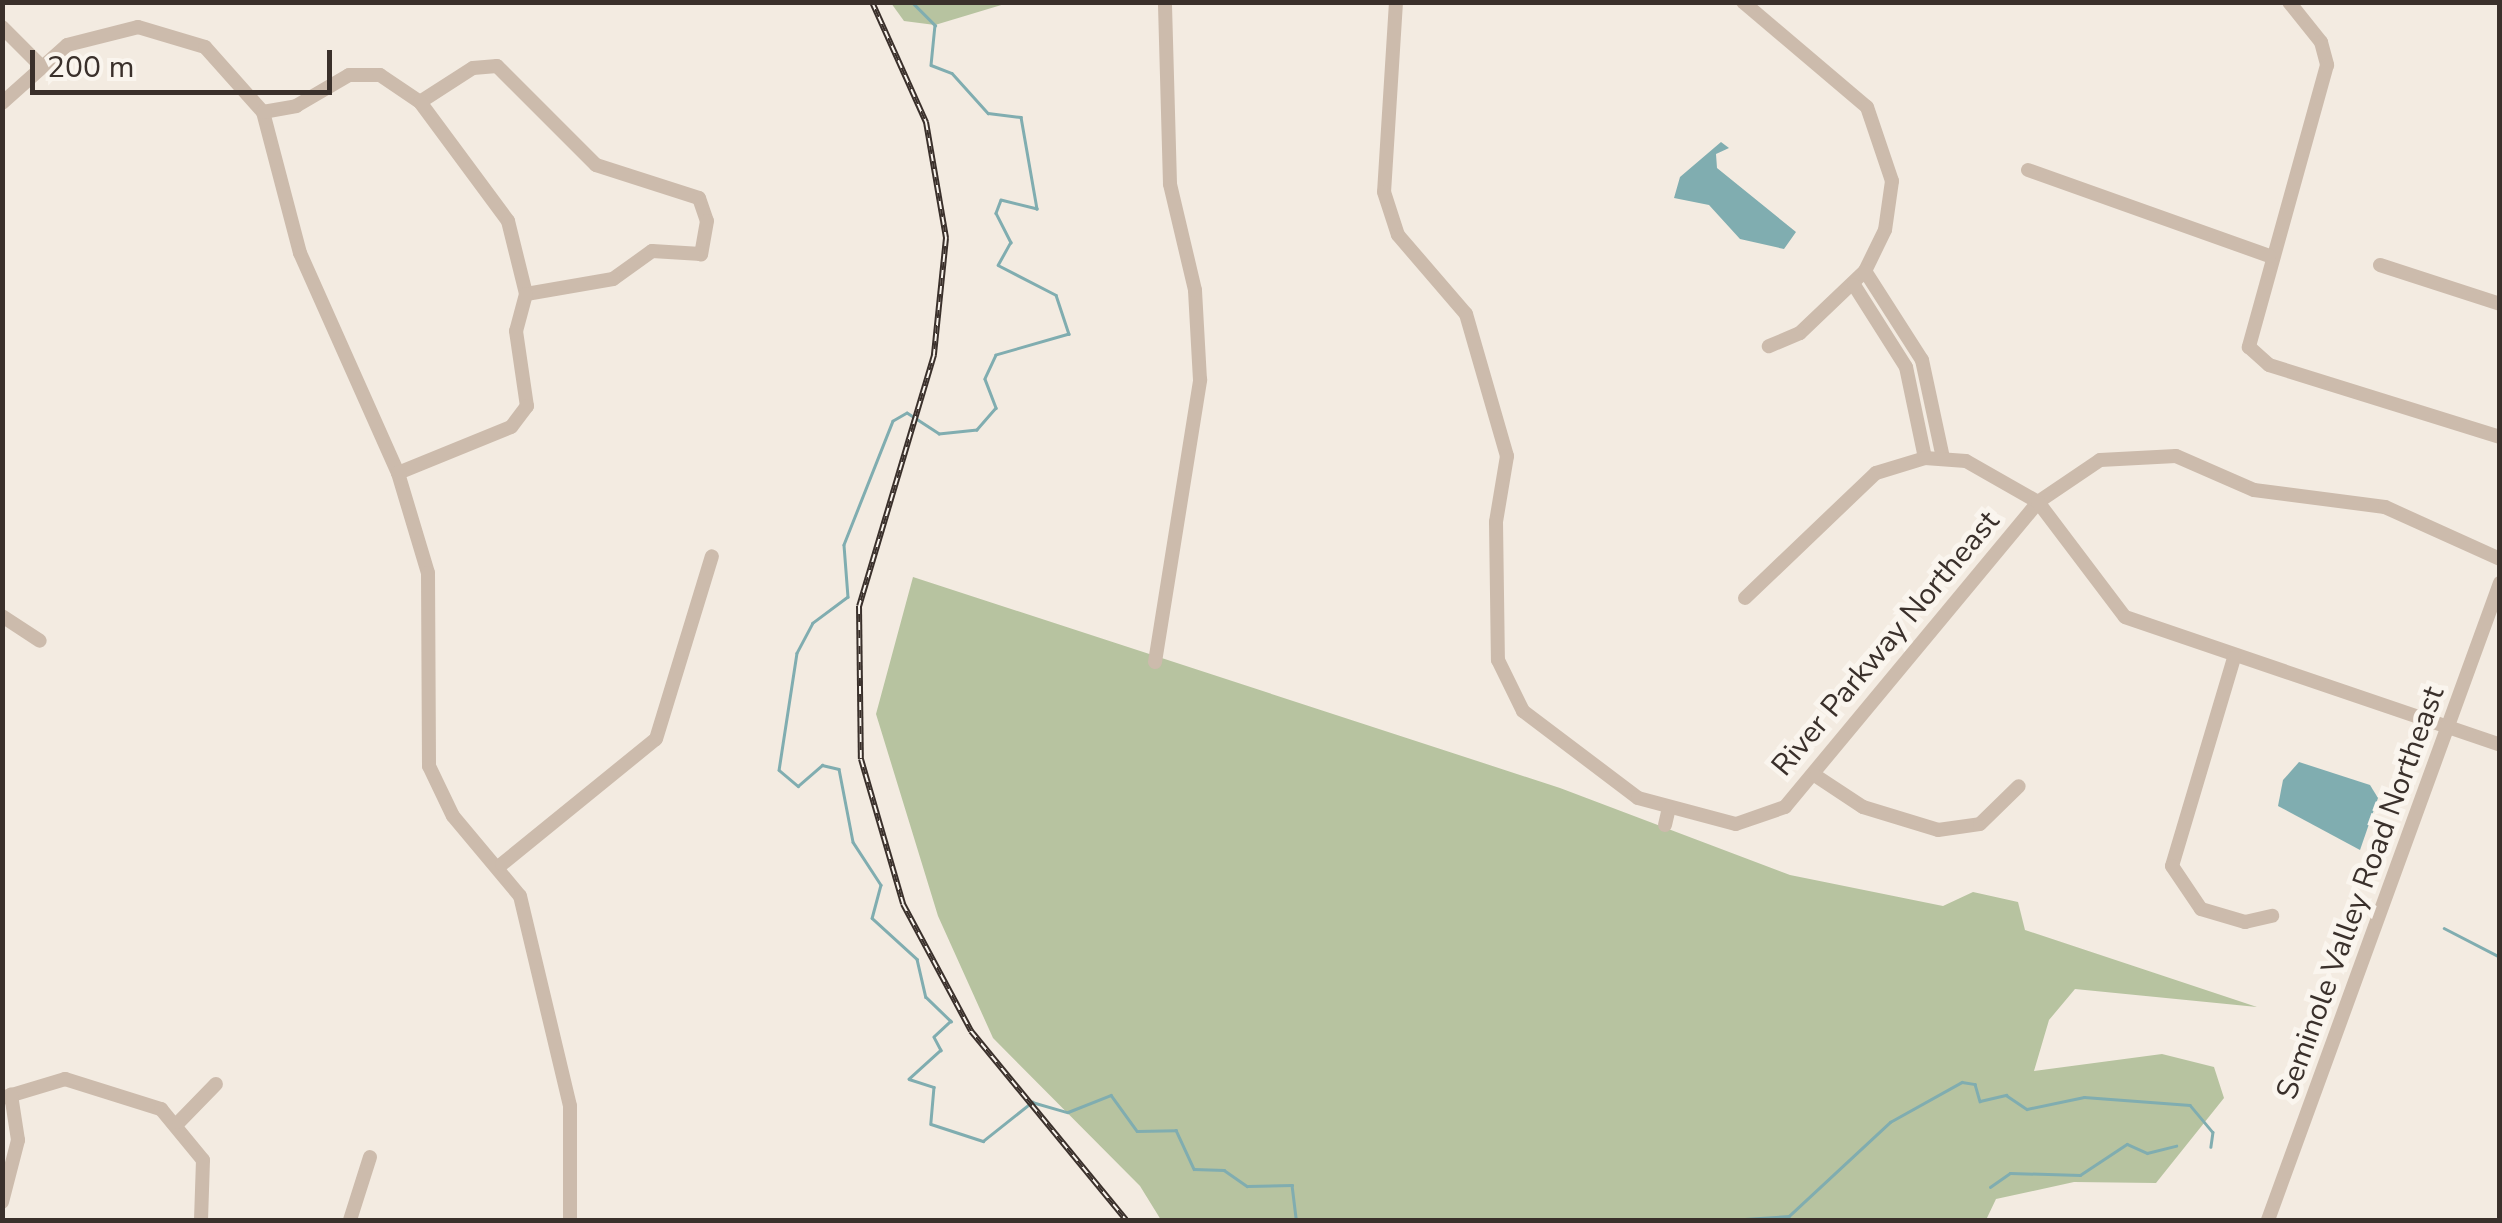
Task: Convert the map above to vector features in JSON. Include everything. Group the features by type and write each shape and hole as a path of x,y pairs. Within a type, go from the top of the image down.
{"street":[{"path":"1155,662 1200,380 1195,290 1170,184 1164,2"},
{"name":"River Parkway Northeast","path":"1396,2 1384,192 1398,235 1466,314 1507,456 1493,635 1506,686 1604,781 1709,821 1761,820 1816,776 2038,502 2100,460 2176,456 2254,490 2385,507 2500,559"},
{"path":"1742,2 1850,88 1880,131 1892,204 1865,271 1854,285 1800,333 1768,346"},
{"path":"2289,2 2321,42 2327,64 2247,332 2257,358 2500,437"},
{"path":"2,28 40,65"},
{"path":"2,103 40,65 88,35 138,28 205,47 263,112 300,253 398,473 434,622 429,766 453,816 502,864 520,896 566,1079 570,1220"},
{"path":"420,102 474,68 497,66 596,166 699,198 707,221 701,254 652,251 614,278 526,294"},
{"path":"263,112 366,72 420,102 498,202 526,294 516,331 530,392 521,416 398,473"},
{"path":"2028,170 2269,256"},
{"path":"2380,266 2500,304"},
{"path":"1865,271 1922,360 1943,458"},
{"path":"1854,285 1906,367 1925,458"},
{"path":"1745,598 1852,488 1925,458 1943,458 1988,468 2038,502 2125,617 2234,658 2500,744"},
{"path":"502,864 656,739 712,556"},
{"name":"Seminole Valley Road Northeast","path":"2268,1220 2452,727 2500,583"},
{"path":"2,616 40,641"},
{"path":"2234,658 2172,866 2201,909 2245,922 2272,916"},
{"path":"1816,776 1863,807 1938,830 1980,824 2019,786"},
{"path":"1665,825 1669,808"},
{"path":"2,1202 18,1140 7,1096 65,1079 120,1092 179,1122 203,1160 200,1220"},
{"path":"179,1122 216,1084"},
{"path":"350,1220 370,1157"}],"green space":[{"path":"891,3 1008,3 935,25 904,21"},
{"path":"913,577 1560,788 1790,875 1943,906 1973,892 2018,902 2025,930 2257,1007 2075,989 2049,1020 2034,1071 2162,1054 2214,1067 2224,1098 2156,1183 2074,1182 1996,1199 1986,1220 1161,1220 1140,1186 993,1038 938,916 876,714"}],"water":[{"path":"1721,142 1729,148 1716,154 1717,168 1796,232 1784,249 1740,239 1709,205 1674,198 1680,177"},
{"path":"2299,762 2370,785 2378,798 2360,850 2278,806 2283,780"}],"waterway":[{"path":"912,2 935,25 931,65 952,73 988,113 1021,117 1037,209 1001,200 996,213 1011,242 998,265 1056,295 1069,334 996,355 985,379 996,408 977,430 939,434 907,413 893,421 844,545 848,597 813,623 797,653 779,770 798,786 822,765 839,769 853,842 881,885 872,918 917,959 926,997 951,1021 934,1037 941,1050 909,1079 934,1087 931,1124 983,1141 1032,1102 1068,1112 1111,1095 1137,1131 1176,1130 1194,1169 1224,1170 1247,1186 1292,1185 1296,1220"},
{"path":"2444,928 2500,957"},
{"path":"1729,1220 1789,1216 1890,1122 1962,1082 1975,1084 1980,1101 2006,1095 2027,1109 2084,1097 2190,1105 2213,1132 2211,1147"},
{"path":"1990,1187 2010,1173 2080,1175 2127,1144 2147,1153 2176,1146"}],"railway":[{"path":"872,2 926,122 946,238 934,355 859,606 861,759 903,904 971,1031 1126,1220"}]}
